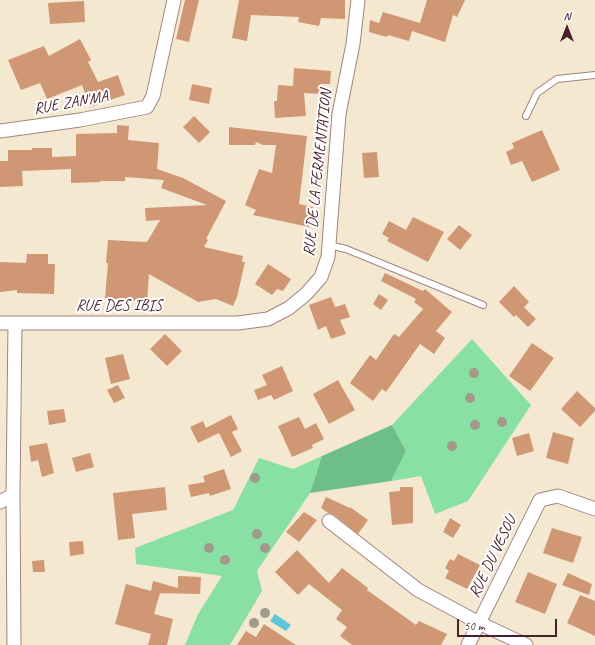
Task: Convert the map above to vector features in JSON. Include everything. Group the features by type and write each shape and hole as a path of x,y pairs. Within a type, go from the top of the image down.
{"street":[{"name":"RUE ZAN'MA","path":"0,132 80,120 147,107 154,96 174,0"},
{"name":"RUE DE LA FERMENTATION","path":"238,323 268,319 289,308 306,294 321,277 328,257 339,114 353,44 358,0"},
{"name":"RUE DES IBIS","path":"0,323 238,323"},
{"path":"14,645 13,495 15,323"},
{"path":"0,502 13,495"},
{"name":"RUE DU VESOU","path":"468,645 540,500 558,496 595,508"},
{"path":"329,521 418,590 479,624 526,645"}],"lane":[{"path":"526,116 537,93 557,79 595,75"},
{"path":"329,245 346,249 483,306"}],"green space":[{"path":"472,339 531,405 468,501 435,514 421,476 391,481 406,451 392,425"},
{"path":"392,425 406,451 391,481 310,493 322,456"},
{"path":"322,456 310,493 257,571 262,591 230,645 185,645 198,614 222,576 136,564 135,548 233,510 259,458 293,469"}],"water":[{"path":"275,614 291,625 286,631 270,621"}],"building":[{"path":"185,0 199,0 189,42 176,39"},
{"path":"239,0 345,0 345,19 321,18 319,26 298,22 299,17 251,15 247,41 232,38"},
{"path":"427,0 465,0 457,17 453,15 445,42 412,31 409,41 388,35 387,37 369,32 370,20 379,23 383,12 420,23"},
{"path":"84,1 85,22 50,24 48,3"},
{"path":"80,39 91,60 88,62 98,82 118,75 125,95 90,107 82,85 47,99 40,83 21,90 8,60 44,46 49,56"},
{"path":"294,68 331,71 330,84 320,84 320,94 304,93 306,116 275,118 274,101 277,101 278,85 293,86"},
{"path":"192,84 212,88 209,104 189,100"},
{"path":"194,116 210,132 199,143 183,127"},
{"path":"117,125 129,126 128,140 159,143 157,169 183,178 226,201 206,239 208,240 204,247 243,256 242,262 245,262 237,297 233,306 216,299 198,302 149,274 147,302 105,298 108,240 147,242 160,220 146,221 145,208 207,205 161,188 164,180 125,177 125,181 71,183 71,169 22,171 23,186 0,187 0,161 8,161 8,150 52,148 52,157 76,156 76,134 117,133"},
{"path":"229,127 307,136 299,204 313,207 309,227 253,215 256,210 245,205 259,169 272,173 276,145 263,145 256,142 255,145 229,145"},
{"path":"542,130 560,170 532,182 522,161 511,165 506,152 514,148 512,143"},
{"path":"377,152 379,177 364,178 362,153"},
{"path":"413,217 444,232 428,262 387,241 389,238 382,234 389,221 406,230"},
{"path":"459,225 472,235 460,250 447,239"},
{"path":"27,254 48,254 48,264 55,264 54,294 17,293 17,290 0,292 0,262 26,263"},
{"path":"268,264 291,279 283,291 277,289 272,295 255,284"},
{"path":"385,273 423,291 425,289 452,312 436,331 445,338 434,354 420,344 386,392 382,389 373,401 350,383 370,355 376,360 394,334 399,337 423,309 414,302 416,299 381,281"},
{"path":"514,286 529,302 524,307 536,319 528,327 516,315 514,317 499,302"},
{"path":"379,294 388,300 381,310 373,304"},
{"path":"331,297 335,307 345,304 350,317 340,320 346,334 331,339 326,326 318,330 309,305"},
{"path":"165,334 182,351 167,366 150,349"},
{"path":"532,343 554,358 530,391 509,376"},
{"path":"123,354 130,379 111,384 105,358"},
{"path":"282,366 293,391 274,400 271,395 258,400 254,390 267,385 262,375"},
{"path":"338,380 355,410 329,424 313,394"},
{"path":"118,385 125,398 114,403 107,390"},
{"path":"577,391 595,408 595,411 580,427 561,409"},
{"path":"64,409 66,422 49,425 47,411"},
{"path":"231,415 238,429 232,432 242,451 231,457 219,433 198,443 190,427 203,421 206,428"},
{"path":"299,417 305,429 316,423 324,439 312,445 313,448 292,457 278,426"},
{"path":"553,432 574,438 568,464 546,458"},
{"path":"529,433 534,451 517,456 512,438"},
{"path":"47,443 54,473 42,477 38,460 31,462 29,446"},
{"path":"90,453 94,467 76,472 72,458"},
{"path":"224,469 231,489 210,496 209,493 191,497 188,485 205,482 203,476"},
{"path":"165,487 167,510 132,514 135,538 118,540 113,493"},
{"path":"400,487 413,487 413,523 392,525 389,492 400,491"},
{"path":"326,497 350,507 368,520 358,534 334,515 321,508"},
{"path":"304,512 317,520 299,542 286,532"},
{"path":"450,518 461,525 453,538 443,532"},
{"path":"552,528 582,537 573,563 543,553"},
{"path":"83,541 84,554 70,556 69,542"},
{"path":"297,550 329,583 342,568 368,588 367,590 416,625 419,621 447,634 441,645 352,645 340,636 347,627 336,619 342,610 309,584 298,595 275,572"},
{"path":"458,554 480,565 467,589 445,578 449,571 445,568 450,559 454,561"},
{"path":"44,560 45,572 33,572 32,561"},
{"path":"528,572 557,584 545,614 515,602"},
{"path":"568,573 592,584 589,595 562,585"},
{"path":"178,576 201,577 200,594 160,593 154,614 173,619 167,645 148,645 151,634 115,624 126,584 151,591 153,581 178,588"},
{"path":"580,595 595,601 595,636 567,623"},
{"path":"264,624 296,645 237,645 246,631 256,637"}]}
